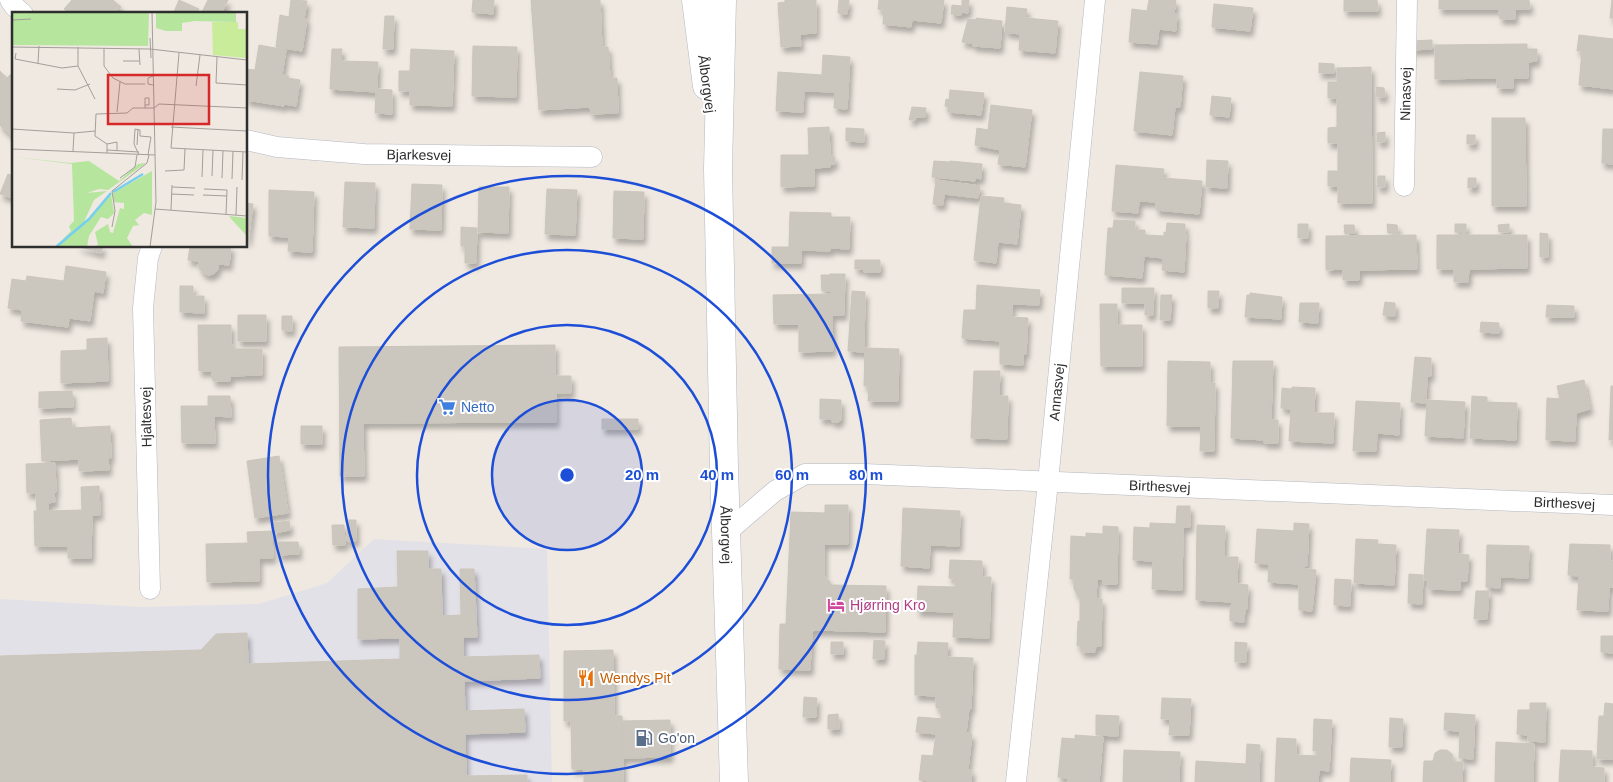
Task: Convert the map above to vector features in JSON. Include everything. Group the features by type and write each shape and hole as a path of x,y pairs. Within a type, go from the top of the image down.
{"main road":[{"name":"Ålborgvej","path":"696,0 718,169"},
{"name":"Ålborgvej","path":"722,0 718,169 726,533 734,782"}],"street":[{"path":"10,0 21,12"},
{"name":"Annasvej","path":"1016,782 1048,482 1095,0"},
{"name":"Ninasvej","path":"1404,186 1407,0"},
{"name":"Bjarkesvej","path":"248,140 277,147 364,154 592,157"},
{"name":"Hjaltesvej","path":"150,589 143,308 148,258 151,248"},
{"name":"Birthesvej","path":"726,533 775,491 806,474 864,474 1613,505"}],"shaded area":[{"path":"374,539 547,549 552,782 0,782 0,599 141,607 259,604 327,583"}],"building":[{"path":"72,0 113,0 121,7 116,12 68,12 64,9"},
{"path":"179,0 199,9 197,12 174,12"},
{"path":"208,0 228,0 222,12 202,12"},
{"path":"291,0 307,1 304,19 307,19 302,51 276,47 280,15 289,17"},
{"path":"473,0 494,0 493,14 472,12"},
{"path":"531,0 600,0 602,47 608,47 610,78 617,78 618,113 591,114 590,107 539,110"},
{"path":"785,0 816,0 816,33 800,34 801,46 781,47 778,3 785,2"},
{"path":"839,0 849,0 847,14 838,13"},
{"path":"879,0 944,0 941,23 912,20 911,27 883,24 884,10 878,9"},
{"path":"962,0 969,0 968,13 961,12 961,15 951,14 952,5 962,6"},
{"path":"1149,0 1176,0 1174,14 1177,14 1176,31 1159,29 1157,44 1129,42 1132,9 1147,11"},
{"path":"1344,0 1377,0 1378,11 1344,11"},
{"path":"1439,0 1529,0 1530,9 1515,9 1515,19 1500,19 1499,9 1439,9"},
{"path":"1612,0 1613,18 1610,18"},
{"path":"1214,4 1253,8 1250,31 1212,27"},
{"path":"1007,7 1027,9 1026,18 1058,21 1055,53 1019,50 1020,34 1005,32"},
{"path":"385,16 394,16 393,49 383,49"},
{"path":"976,18 1002,21 1000,48 973,46 973,43 962,42 968,19 976,20"},
{"path":"1579,35 1613,39 1613,89 1579,85 1582,51 1577,51"},
{"path":"1432,40 1432,49 1411,50 1411,41"},
{"path":"1527,44 1527,49 1537,49 1537,61 1528,62 1528,78 1513,78 1513,88 1497,88 1497,78 1435,79 1435,45"},
{"path":"259,45 286,50 282,75 300,80 296,106 248,100 248,69 255,70"},
{"path":"473,46 517,47 516,97 472,96"},
{"path":"332,49 342,49 341,61 378,62 377,89 392,90 392,114 375,113 376,92 330,89"},
{"path":"411,49 454,51 452,106 410,105 410,91 399,91 399,71 410,71"},
{"path":"823,55 850,57 847,109 834,108 835,92 804,91 803,112 776,111 778,72 822,75"},
{"path":"1319,63 1334,64 1334,73 1319,73"},
{"path":"1371,67 1372,203 1338,203 1338,186 1328,186 1328,171 1338,171 1338,143 1328,143 1328,128 1337,127 1337,98 1328,98 1328,82 1337,82 1337,68"},
{"path":"0,71 7,78 12,73 12,136 0,125"},
{"path":"1140,72 1183,76 1180,107 1175,107 1172,135 1134,131"},
{"path":"1376,87 1384,88 1385,97 1377,97"},
{"path":"950,90 984,93 981,115 948,112 948,107 945,106 946,99 949,100"},
{"path":"1212,96 1231,98 1229,117 1210,115"},
{"path":"991,105 1032,110 1025,167 998,164 1000,150 975,145 977,128 988,130"},
{"path":"912,107 926,108 925,117 915,117 915,120 909,120"},
{"path":"1492,118 1525,118 1526,206 1492,206"},
{"path":"829,127 830,156 834,156 835,164 830,164 830,167 814,168 814,186 781,187 781,155 809,155 808,128"},
{"path":"846,128 864,129 864,142 846,141"},
{"path":"1603,129 1613,129 1613,164 1602,163"},
{"path":"1385,132 1385,142 1377,142 1377,133"},
{"path":"1467,135 1475,135 1475,144 1467,144"},
{"path":"1207,160 1228,161 1227,188 1206,187"},
{"path":"934,161 982,164 981,179 976,178 975,181 932,177"},
{"path":"1116,165 1164,169 1163,178 1202,181 1199,214 1156,210 1156,202 1139,201 1138,213 1112,211"},
{"path":"8,174 12,175 12,198 0,194"},
{"path":"1378,176 1385,176 1385,187 1377,187"},
{"path":"1468,178 1476,178 1476,187 1468,188"},
{"path":"936,180 980,186 978,198 944,194 943,205 933,204"},
{"path":"345,182 375,183 374,228 343,227"},
{"path":"412,184 442,185 441,230 410,229"},
{"path":"479,187 509,187 508,233 478,232"},
{"path":"547,189 577,190 575,235 545,234"},
{"path":"269,190 314,192 312,252 288,251 289,237 269,236"},
{"path":"614,191 644,192 643,239 613,238"},
{"path":"981,196 1004,198 1003,203 1021,205 1017,244 998,242 996,263 974,260"},
{"path":"248,203 253,204 248,241"},
{"path":"790,212 831,213 831,217 850,217 849,249 830,248 830,251 801,250 801,263 772,263 772,247 789,247"},
{"path":"1114,220 1135,221 1135,230 1145,230 1145,235 1164,236 1167,223 1185,224 1184,272 1162,270 1163,258 1144,256 1142,278 1105,275 1108,228 1113,228"},
{"path":"1298,224 1308,224 1308,238 1298,238"},
{"path":"1387,224 1397,225 1398,233 1388,233"},
{"path":"1455,224 1466,224 1466,233 1455,232"},
{"path":"1509,224 1509,232 1499,232 1498,225"},
{"path":"1344,225 1354,225 1355,233 1345,234"},
{"path":"461,227 477,228 476,263 465,263 465,246 461,246"},
{"path":"1540,233 1548,234 1548,257 1540,257"},
{"path":"1416,235 1417,269 1359,270 1359,280 1343,280 1343,269 1326,270 1326,236"},
{"path":"1437,235 1527,235 1527,268 1469,269 1468,282 1454,282 1454,269 1437,269"},
{"path":"84,248 102,248 101,253"},
{"path":"190,248 231,248 229,265 218,264 218,269 210,275 204,274 198,266 199,261 188,260"},
{"path":"855,260 880,260 880,272 864,272 864,269 855,269"},
{"path":"66,266 106,272 103,293 94,291 90,321 69,318 68,327 21,321 22,310 8,308 12,279 26,281 27,276 64,281"},
{"path":"845,274 844,315 832,315 833,351 799,352 799,324 774,324 773,295 831,294 831,291 822,291 821,275"},
{"path":"977,285 1040,290 1039,305 1012,304 1012,317 1028,318 1026,354 1023,354 1023,365 1000,364 1000,341 962,338 964,310 976,310"},
{"path":"180,286 193,286 193,296 204,296 204,313 180,312"},
{"path":"1122,288 1154,288 1153,315 1145,315 1145,303 1122,303"},
{"path":"852,291 865,292 864,352 848,351"},
{"path":"1208,291 1219,291 1218,308 1208,308"},
{"path":"1250,293 1282,297 1281,319 1245,317 1247,295 1250,295"},
{"path":"1161,295 1172,295 1170,320 1160,320"},
{"path":"1385,302 1395,303 1395,316 1383,315"},
{"path":"1300,303 1319,303 1318,323 1299,322"},
{"path":"1100,304 1117,304 1117,325 1142,325 1142,366 1101,366"},
{"path":"1547,305 1574,306 1574,317 1546,317"},
{"path":"238,315 266,315 266,341 238,341"},
{"path":"282,316 292,316 292,331 282,330"},
{"path":"1481,322 1499,323 1499,333 1480,332"},
{"path":"198,325 231,325 231,345 234,345 234,349 262,349 262,375 230,376 230,381 213,381 212,371 199,371"},
{"path":"107,338 108,381 61,383 61,351 87,350 87,339"},
{"name":"Netto","path":"555,345 555,376 571,376 571,393 556,393 556,422 363,423 364,476 340,476 339,347"},
{"path":"865,348 899,349 898,401 868,401 869,386 864,386"},
{"path":"1415,357 1431,358 1431,376 1427,376 1426,403 1411,402"},
{"path":"1168,361 1210,362 1210,383 1215,383 1214,451 1200,451 1201,426 1167,426"},
{"path":"1233,361 1273,361 1271,420 1278,420 1278,443 1264,443 1264,440 1231,438"},
{"path":"974,371 1000,371 999,396 1008,396 1007,439 971,438"},
{"path":"1584,380 1590,409 1576,413 1575,441 1546,440 1547,398 1560,399 1557,386"},
{"path":"1611,386 1613,386 1613,440 1609,440"},
{"path":"1292,387 1315,388 1314,413 1334,413 1333,443 1289,441 1291,409 1281,408 1282,388 1292,389"},
{"path":"72,391 73,407 39,408 39,392"},
{"path":"208,396 230,396 231,417 214,416 215,443 182,443 181,406 208,406"},
{"path":"1472,396 1487,397 1487,402 1517,403 1516,440 1470,438"},
{"path":"820,399 841,400 841,420 839,422 832,422 832,419 820,419"},
{"path":"1427,400 1465,402 1463,438 1425,436"},
{"path":"1356,401 1400,403 1399,435 1377,433 1376,451 1353,451"},
{"path":"71,418 72,428 110,426 111,458 108,458 109,470 79,471 79,459 42,461 40,420"},
{"path":"602,419 638,419 638,429 602,429"},
{"path":"301,426 322,426 322,444 301,444"},
{"path":"279,456 288,513 255,518 247,461"},
{"path":"55,463 55,502 48,503 48,511 82,510 81,487 99,486 100,515 92,515 91,558 68,558 68,546 35,546 34,511 37,511 36,493 27,493 26,464"},
{"name":"Hjørring Kro","path":"825,505 848,505 848,544 824,544 824,575 832,585 886,586 885,632 815,630 812,632 810,670 779,669 780,624 786,624 791,512 825,513"},
{"path":"1177,506 1190,506 1190,527 1183,527 1182,590 1152,589 1153,561 1133,560 1134,527 1150,528 1150,523 1176,524"},
{"path":"903,508 960,511 959,546 930,545 929,568 901,566"},
{"path":"347,520 356,520 356,541 347,541"},
{"path":"289,521 290,530 274,533 273,523"},
{"path":"1294,523 1309,524 1307,566 1304,566 1304,569 1316,570 1312,611 1299,610 1299,584 1268,582 1269,564 1255,563 1257,529 1294,531"},
{"path":"332,525 344,525 345,545 333,545"},
{"path":"1197,525 1225,526 1224,557 1238,557 1237,584 1248,585 1247,609 1245,609 1244,622 1230,621 1230,606 1232,606 1232,602 1196,600"},
{"path":"1103,526 1118,527 1117,584 1103,584 1103,579 1097,579 1096,599 1102,599 1101,646 1096,646 1095,652 1081,652 1081,646 1077,646 1080,599 1074,589 1074,579 1070,579 1071,536 1086,537 1086,533 1103,534"},
{"path":"1427,529 1459,530 1458,554 1469,555 1467,581 1460,581 1460,590 1428,589 1428,579 1424,579"},
{"path":"272,531 273,558 259,558 259,581 207,582 206,544 248,543 247,532"},
{"path":"1356,539 1378,540 1377,544 1396,545 1394,585 1354,583"},
{"path":"278,542 298,542 299,554 278,555"},
{"path":"1570,544 1610,545 1610,561 1613,561 1613,587 1609,587 1608,611 1577,610 1579,576 1568,575"},
{"path":"1487,545 1529,546 1528,578 1500,577 1500,588 1486,587"},
{"path":"397,551 428,551 428,569 441,569 442,616 461,615 460,569 474,569 477,637 463,637 463,657 539,655 540,678 464,681 465,711 524,709 525,732 465,734 466,776 527,775 527,782 0,782 0,656 201,650 216,634 247,633 248,664 400,659 400,638 358,639 358,589 398,587"},
{"path":"950,560 982,561 982,577 991,577 989,638 953,637 954,612 917,611 918,586 955,587 955,579 949,578"},
{"path":"1409,574 1423,575 1422,604 1408,603"},
{"path":"1335,579 1351,580 1350,606 1334,605"},
{"path":"1476,591 1489,591 1487,619 1474,619"},
{"path":"1601,636 1613,636 1613,653 1601,652"},
{"path":"874,640 885,641 884,659 873,659"},
{"path":"831,642 843,642 843,654 831,654"},
{"path":"918,642 948,643 947,657 973,658 971,709 969,709 966,733 972,734 968,770 972,770 971,782 931,782 919,780 922,755 933,756 936,734 916,732 918,717 944,719 945,718 941,718 941,708 936,708 936,696 915,695 915,655 917,655"},
{"path":"1235,642 1247,643 1246,662 1235,662"},
{"path":"613,650 614,716 622,716 623,782 584,782 584,769 572,769 571,721 564,721 564,651"},
{"path":"804,697 817,698 816,717 803,717"},
{"path":"1162,698 1191,699 1189,735 1169,735 1170,719 1161,719"},
{"path":"1530,703 1546,703 1545,742 1528,741 1528,735 1517,734 1518,710 1530,710"},
{"path":"1605,703 1613,704 1613,759 1597,759 1599,716 1604,716"},
{"path":"1445,713 1475,715 1473,759 1459,758 1460,731 1444,730"},
{"path":"838,714 839,729 828,729 828,715"},
{"path":"1096,715 1119,716 1118,736 1096,735"},
{"path":"1390,718 1403,719 1402,747 1389,747"},
{"path":"1314,719 1332,720 1329,771 1319,770 1318,782 1275,782 1277,738 1296,739 1296,755 1317,756 1317,751 1313,751"},
{"path":"670,720 670,757 622,758 622,721"},
{"path":"1075,735 1103,737 1099,782 1068,782 1068,778 1058,777 1062,738 1075,739"},
{"path":"1496,742 1534,744 1533,782 1495,782"},
{"path":"1247,744 1260,745 1259,782 1195,782 1196,761 1246,764"},
{"path":"1124,750 1180,752 1179,782 1123,782"},
{"path":"1440,750 1447,750 1452,754 1453,762 1463,762 1462,782 1423,782 1424,761 1433,761 1435,753"},
{"path":"1561,750 1592,751 1592,767 1604,768 1604,782 1559,782"},
{"path":"1351,758 1391,760 1390,782 1350,782"}],"place":[{"name":"Netto","path":"447,407"},
{"name":"Hjørring Kro","path":"836,605"},
{"name":"Wendys Pit","path":"586,678"},
{"name":"Go'on","path":"644,738"}]}
